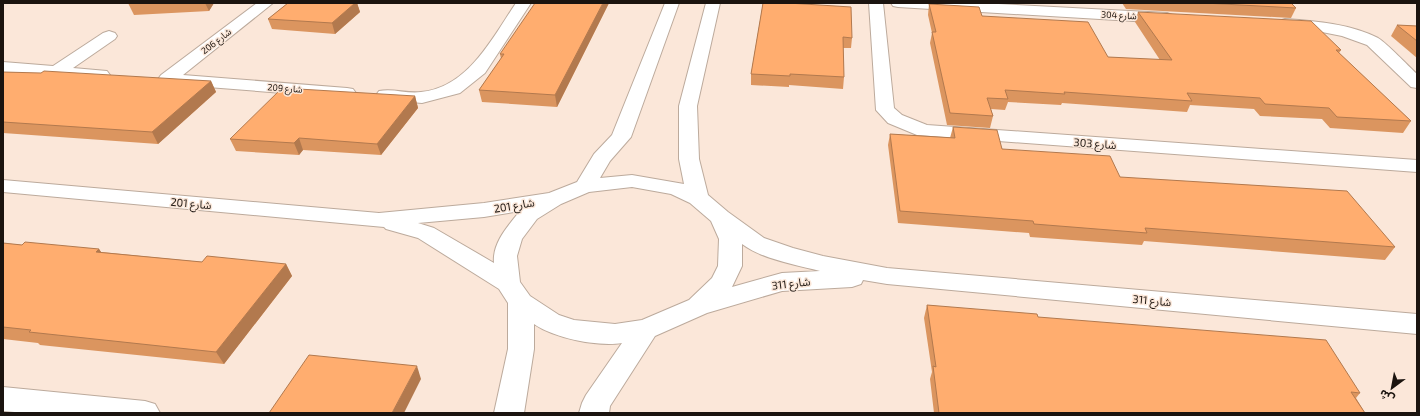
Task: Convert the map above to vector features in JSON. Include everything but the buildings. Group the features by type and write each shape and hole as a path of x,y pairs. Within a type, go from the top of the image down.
{"street":[{"name":"شارع 206","path":"160,79 266,3"},
{"name":"شارع 209","path":"160,79 422,98 454,89 479,69 524,3"},
{"path":"585,186 601,158 621,137 672,3"},
{"path":"698,198 689,159 688,106 713,3"},
{"name":"شارع 303","path":"876,3 885,110 895,119 924,131 1417,166"},
{"name":"شارع 304","path":"898,3 1182,19"},
{"path":"1269,23 1317,26 1346,32 1374,42 1417,83"},
{"path":"55,72 109,36"},
{"path":"3,67 115,76"},
{"name":"شارع 311","path":"553,198 585,186 632,181 676,188 698,198 720,217 756,243 786,254 822,264 887,276 1413,330"},
{"name":"شارع 201","path":"3,186 379,220 426,233 514,292 550,322 572,330 615,334 646,329"},
{"path":"509,413 521,349 514,292 505,256 511,238 529,214 553,198"},
{"name":"شارع 201","path":"379,220 477,211 553,198"},
{"path":"698,307 722,283 730,266 731,239 720,217"},
{"name":"شارع 311","path":"646,329 698,307 734,295 782,282 887,276"},
{"path":"594,413 596,403 646,329"},
{"path":"3,399 145,413"}]}
